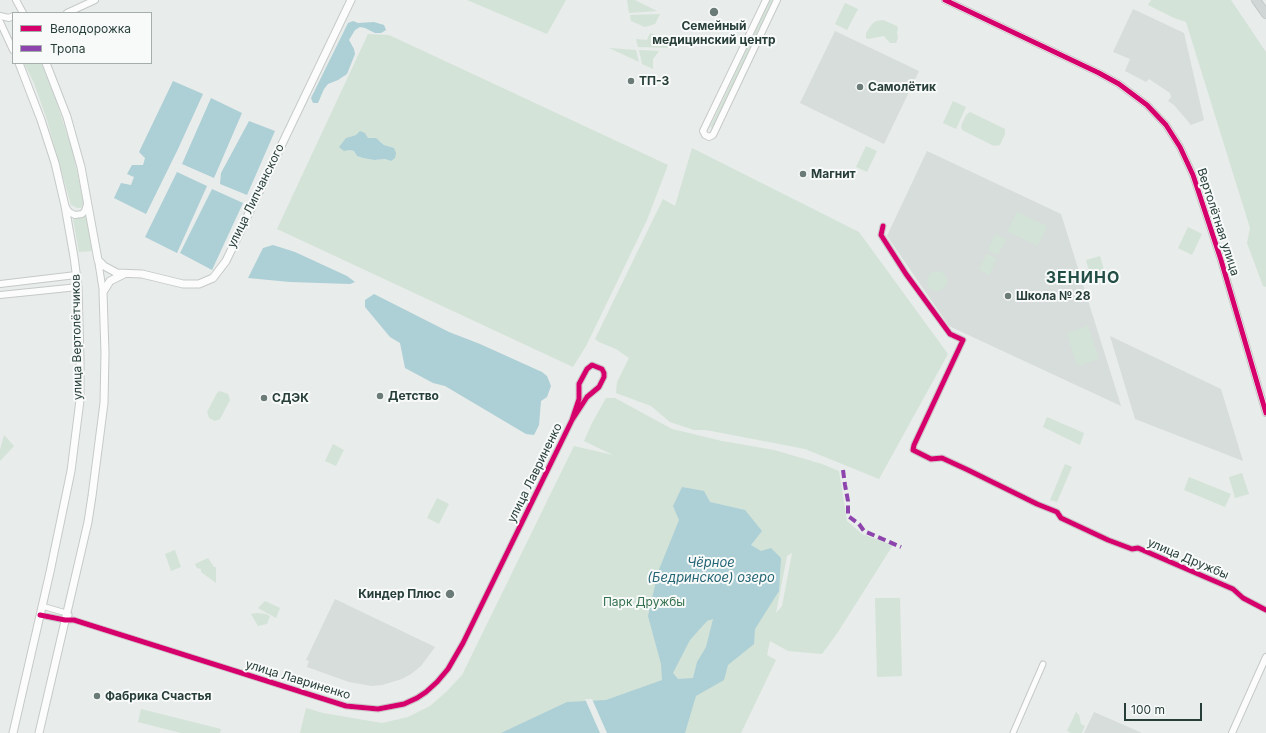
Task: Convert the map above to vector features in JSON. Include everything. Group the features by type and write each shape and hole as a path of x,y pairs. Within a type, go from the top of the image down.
{"main road":[{"path":"1256,0 1266,14"},
{"name":"улица Липчанского","path":"98,260 109,270 124,274 142,274 192,285 205,282 213,278 219,272 226,261 350,1"},
{"name":"улица Вертолётчиков","path":"13,733 71,471 80,400 78,287 65,206 55,163 41,120 19,64"},
{"name":"улица Вертолётчиков","path":"46,64 67,117 81,167 98,260"},
{"path":"103,292 110,281 124,274"},
{"name":"улица Вертолётчиков","path":"39,733 88,522 92,496 104,403 105,353 103,292"}],"street":[{"path":"69,12 95,0"},
{"path":"766,0 704,131 705,135 710,137 713,136 777,0"},
{"name":"Вертолётная улица","path":"945,0 1094,70 1119,84 1147,105 1166,125 1180,147 1193,175 1221,260 1266,413"},
{"path":"16,12 17,2"},
{"path":"17,2 22,12"},
{"path":"0,16 9,18 12,16"},
{"path":"0,22 11,39"},
{"path":"65,206 75,215 82,214 85,211 87,202"},
{"name":"улица Дружбы","path":"882,226 881,235 906,274 950,334 963,340 914,445 914,450 931,459 942,458 1037,504 1057,512 1061,518 1102,537 1132,549 1138,548 1233,589 1243,598 1266,610"},
{"name":"улица Вертолётчиков","path":"98,260 103,292"},
{"path":"0,284 76,275"},
{"path":"0,295 78,287"},
{"path":"592,365 602,369 604,377 598,387 587,397 572,420 578,399 579,384 587,369 592,365"},
{"name":"улица Лавриненко","path":"66,617 346,706 378,709 394,707 410,701 426,692 437,682 454,659 572,420"},
{"path":"42,606 66,617"},
{"path":"40,615 66,617"},
{"path":"1232,733 1266,657"},
{"path":"1013,733 1044,664"}],"shaded area":[{"path":"1133,9 1184,33 1204,120 1191,125 1174,105 1168,101 1171,97 1170,93 1149,79 1146,82 1125,71 1130,59 1113,52"},
{"name":"Самолётик","path":"835,31 919,71 884,144 800,103"},
{"name":"Школа № 28","path":"927,151 1061,214 1121,406 949,326 887,236"},
{"path":"1110,336 1221,389 1243,461 1135,419"},
{"path":"335,599 435,647 421,666 411,674 402,679 382,685 372,686 349,682 307,667 309,661 306,660"},
{"path":"1094,712 1142,733 1084,733"}],"green space":[{"path":"467,0 566,0 547,34"},
{"path":"627,0 635,0 657,11 629,13"},
{"path":"770,0 773,0 713,128 710,127"},
{"path":"1151,0 1231,0 1266,52 1266,287 1263,286 1247,243 1250,228 1186,22 1174,18 1148,5"},
{"path":"845,3 858,9 847,30 835,24"},
{"path":"660,14 655,24 645,27 631,21 630,15"},
{"path":"883,20 897,26 898,38 896,43 890,43 884,36 868,39 866,38 866,33 872,24 876,21"},
{"path":"650,33 655,35 654,40 673,48 638,47 636,39 647,40"},
{"path":"368,34 389,35 668,165 647,220 586,346 573,367 277,229","holes":["365,133 368,138 380,141 384,145 394,148 391,161 385,159 374,160 363,158 357,156 354,151 349,150 346,138"]},
{"path":"609,48 636,50 639,62"},
{"path":"639,50 659,51 653,59 653,69 642,64"},
{"path":"24,64 41,64 55,98 72,149 84,203 81,208 71,205 47,120 34,83"},
{"path":"953,101 966,107 956,129 943,123"},
{"path":"970,112 1005,129 1005,134 1000,145 994,146 962,130 961,126 966,115"},
{"path":"866,146 877,151 867,172 856,167"},
{"path":"692,148 859,232 948,354 879,479 805,449 706,430 694,430 670,422 651,406 616,393 617,382 629,358 616,349 595,339 663,199 675,206"},
{"path":"1017,212 1047,226 1038,246 1007,231"},
{"path":"86,216 92,251 79,252 73,219"},
{"path":"1188,227 1202,234 1192,255 1178,248"},
{"path":"995,234 1006,239 998,255 988,250"},
{"path":"987,254 997,258 989,275 979,270"},
{"path":"1100,256 1106,277 1092,281 1086,260"},
{"path":"937,271 944,274 947,281 944,288 937,291 930,288 927,281 930,274"},
{"path":"1088,326 1099,359 1077,366 1067,333"},
{"path":"220,391 228,394 230,400 220,419 215,421 209,418 207,412 217,393"},
{"name":"Парк Дружбы","path":"606,398 615,398 672,429 722,441 774,450 822,464 839,471 847,521 862,534 893,545 838,632 822,654 788,651 770,641 767,655 776,660 741,733 300,733 306,708 323,713 382,723 408,717 430,706 446,692 462,675 574,446 613,455 584,441","holes":["792,553 782,606 776,613 787,556"]},
{"path":"1047,417 1084,433 1080,445 1043,427"},
{"path":"4,435 14,446 0,461 0,450"},
{"path":"333,444 344,450 336,466 325,461"},
{"path":"1065,464 1072,467 1057,502 1050,500"},
{"path":"1242,473 1249,494 1235,498 1229,477"},
{"path":"1189,477 1231,494 1225,507 1184,490"},
{"path":"437,498 449,504 439,524 427,518"},
{"path":"175,550 181,567 171,571 165,554"},
{"path":"208,558 214,567 216,567 216,583 201,572 201,569 197,568 195,564"},
{"path":"875,598 900,598 902,676 877,677"},
{"path":"265,601 280,608 276,618 258,608"},
{"path":"257,613 270,616 267,624 258,626 251,614"},
{"path":"141,709 221,729 220,733 181,733 138,722"},
{"path":"1076,712 1079,715 1081,724 1085,726 1082,733 1071,733 1067,731"}],"water":[{"path":"353,21 358,23 374,22 384,25 386,30 381,33 375,33 360,27 355,30 349,40 355,54 347,74 328,84 324,89 318,103 313,103 311,98 348,23"},
{"path":"173,81 203,94 146,214 114,198 121,183 131,185 134,177 127,174 132,165 143,165 145,158 139,152"},
{"path":"211,98 242,113 214,178 182,164"},
{"path":"249,121 275,131 247,195 220,184 221,173"},
{"path":"360,131 365,133 368,138 376,138 384,145 394,148 396,153 395,158 391,161 385,159 374,160 363,158 357,156 354,151 344,151 339,147 346,138 356,135"},
{"path":"177,172 207,186 177,253 145,237"},
{"path":"212,189 243,203 212,270 180,253"},
{"path":"273,245 295,252 347,276 355,282 350,284 290,282 248,278 263,248"},
{"path":"374,294 449,332 480,344 542,372 547,376 551,386 547,397 541,401 539,425 534,435 526,434 445,386 433,383 405,368 400,343 390,337 365,307 365,300"},
{"name":"Чёрное (Бедринское) озеро","path":"682,487 704,491 710,502 745,510 762,531 751,545 761,551 771,548 781,558 779,591 755,629 754,644 728,665 724,680 696,696 685,733 501,733 567,702 606,700 662,680 661,664 648,616 658,572 679,520 673,506","holes":["713,619 706,647 697,662 693,678 678,679 673,673 690,640 707,621"]}],"pier":[{"path":"585,699 592,699 607,733 600,733"}],"marked path":[{"path":"843,470 848,501 848,516 859,524 864,531 901,547"}],"cycle path":[{"path":"945,0 1099,73 1119,84 1147,105 1166,125 1180,147 1193,175 1221,260 1266,413"},
{"path":"883,226 881,235 906,274 950,334 963,340 913,450 931,459 942,458 1037,504 1057,512 1061,518 1108,540 1132,549 1138,548 1233,589 1243,598 1266,610"},
{"path":"40,615 65,620 74,620 346,706 378,709 404,704 426,692 448,669 463,643 572,420 579,399 579,384 587,369 592,365 602,369 604,377 599,387 587,397 572,420"}],"place":[{"name":"Семейный медицинский центр","path":"714,12"},
{"name":"ТП-3","path":"631,81"},
{"name":"Самолётик","path":"860,87"},
{"name":"Магнит","path":"803,174"},
{"name":"Школа № 28","path":"1008,296"},
{"name":"Детство","path":"380,396"},
{"name":"СДЭК","path":"264,398"},
{"name":"Киндер Плюс","path":"450,594"},
{"name":"Фабрика Счастья","path":"97,696"}],"district":[{"name":"ЗЕНИНО","path":"1083,278"}]}
